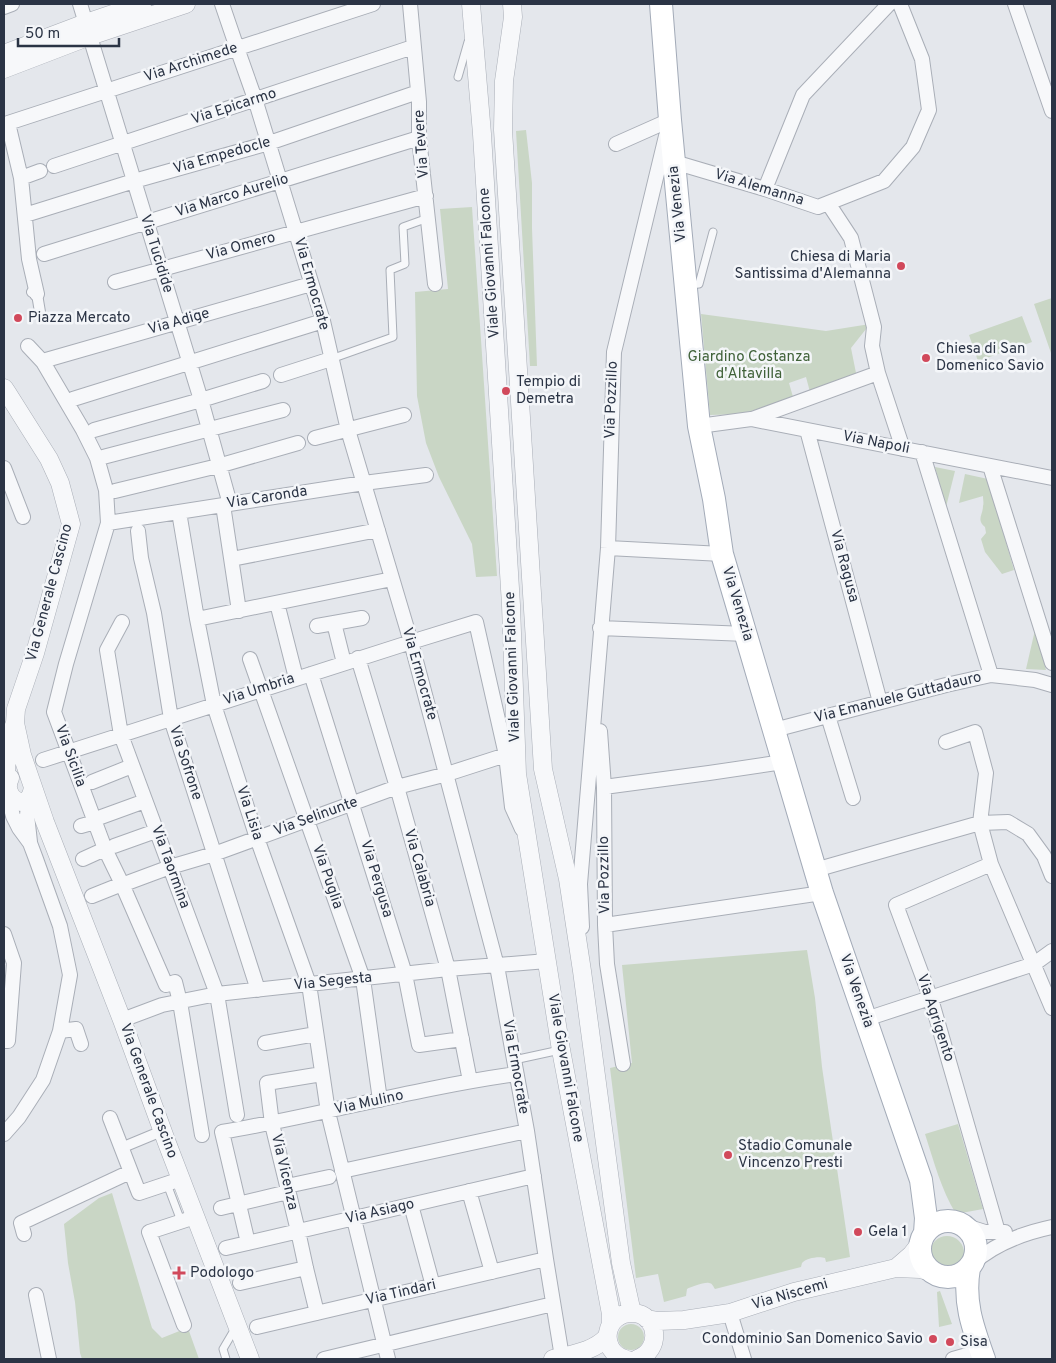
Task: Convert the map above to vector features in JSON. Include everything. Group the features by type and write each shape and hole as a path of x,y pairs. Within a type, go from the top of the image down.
{"main road":[{"name":"Via Venezia","path":"661,4 699,426 714,499 722,554 822,893 922,1180"},
{"path":"922,1180 940,1208 970,1230 974,1238 976,1256 970,1266 966,1281 966,1297 982,1355"},
{"path":"922,1180 926,1218 921,1254 923,1261 951,1291 972,1324"},
{"path":"923,1237 930,1227 936,1223 951,1221 961,1224"},
{"path":"935,1273 946,1277 954,1276 962,1273 970,1266"}],"street":[{"path":"4,7 12,4"},
{"name":"Via Tucidide","path":"80,4 209,430 226,505 239,611"},
{"path":"4,69 142,4"},
{"path":"4,54 186,4"},
{"name":"Via Ermocrate","path":"222,4 255,99 323,321 348,430 411,642 497,966 527,1131 553,1304 558,1358"},
{"name":"Via Archimede","path":"21,178 8,123 373,4"},
{"name":"Via Tevere","path":"410,4 420,138 435,284"},
{"name":"Viale Giovanni Falcone","path":"471,4 482,134 511,605 517,774 561,1050 611,1314 614,1347"},
{"name":"Viale Giovanni Falcone","path":"512,4 513,17 504,81 503,130 543,769 568,879 621,1263 639,1316 651,1324 654,1331 653,1350"},
{"path":"764,189 803,95 889,4"},
{"name":"Via Alemanna","path":"674,162 818,207 884,181 913,147 929,110 922,59 900,4"},
{"path":"1015,4 1052,111"},
{"name":"Via Epicarmo","path":"54,166 414,47"},
{"name":"Via Empedocle","path":"25,215 134,181 269,143 418,92"},
{"path":"616,144 670,120"},
{"name":"Via Pozzillo","path":"582,971 580,884 608,548 614,352 670,120"},
{"name":"Via Marco Aurelio","path":"44,254 420,138"},
{"path":"40,171 21,178 29,259 34,293 40,312"},
{"name":"Via Omero","path":"115,282 426,196"},
{"path":"828,203 851,238 874,327 872,346 878,373 903,448"},
{"name":"Via Adige","path":"46,360 311,284"},
{"path":"73,399 323,321"},
{"name":"Via Sicilia","path":"28,346 42,362 83,430 97,458 106,490 108,523 66,664 54,712 68,752 98,819 166,985 175,982 202,1135"},
{"path":"281,375 331,359"},
{"path":"751,419 878,373"},
{"path":"94,430 263,381"},
{"name":"Via Generale Cascino","path":"4,388 49,460 60,483 71,524 8,741 22,794 45,822 122,1020 162,1131 174,1181 188,1219 237,1325 250,1359"},
{"path":"103,457 283,410"},
{"path":"315,438 404,415"},
{"name":"Via Napoli","path":"699,426 751,419 1052,478"},
{"name":"Via Ragusa","path":"807,430 880,702"},
{"path":"116,491 218,466 298,443"},
{"path":"922,452 991,675"},
{"path":"990,466 1052,663"},
{"path":"4,468 23,517"},
{"name":"Via Caronda","path":"108,523 426,475"},
{"name":"Via Lisia","path":"179,512 214,705 257,838 309,984 328,1112 388,1359"},
{"path":"232,558 378,530"},
{"name":"Via Sofrone","path":"138,531 141,558 154,613 171,719 258,990"},
{"path":"608,548 722,554"},
{"path":"198,619 392,579"},
{"path":"277,603 296,678"},
{"path":"317,626 362,618"},
{"name":"Via Taormina","path":"122,622 107,650 121,735 217,994 237,1115"},
{"name":"Via Umbria","path":"43,760 358,658 476,622 506,755"},
{"path":"334,623 344,663"},
{"path":"600,628 746,634"},
{"name":"Via Calabria","path":"358,658 397,787 448,969 470,1080"},
{"name":"Via Puglia","path":"250,659 362,978 380,1100"},
{"name":"Via Pergusa","path":"311,674 405,974 418,1045 462,1039"},
{"name":"Via Emanuele Guttadauro","path":"774,730 991,675 1035,680 1052,685"},
{"name":"Via Pozzillo","path":"596,686 604,787 607,964 623,1064"},
{"path":"828,716 853,798"},
{"path":"4,1134 19,1117 43,1080 60,1031 70,975 60,926 30,843 22,794 22,755 15,722"},
{"path":"946,742 975,732 986,773 980,823 992,864 1052,1008"},
{"path":"506,755 512,807 527,839"},
{"name":"Via Selinunte","path":"92,896 170,867 214,854 397,787 447,774 506,755"},
{"path":"604,787 783,762"},
{"path":"92,782 132,766"},
{"path":"22,794 13,816 30,843"},
{"path":"81,826 145,801"},
{"path":"815,870 980,823 1008,822 1028,834 1044,856 1052,876"},
{"path":"83,859 156,831"},
{"name":"Via Agrigento","path":"992,864 896,905 931,999 998,1232"},
{"path":"606,925 822,893"},
{"path":"5,942 14,963 7,1000 6,1041"},
{"path":"866,1019 1034,964 1052,952"},
{"name":"Via Segesta","path":"122,1020 162,1005 217,994 448,969 547,961"},
{"path":"60,1031 76,1029 81,1044"},
{"path":"265,1043 316,1034"},
{"name":"Via Mulino","path":"238,1204 222,1132 328,1112 470,1080 515,1067"},
{"name":"Via Vicenza","path":"317,1313 272,1124 268,1083 322,1074"},
{"path":"110,1118 139,1193 174,1181"},
{"path":"121,1148 162,1131"},
{"path":"342,1171 527,1131"},
{"path":"22,1228 130,1172"},
{"name":"Via Asiago","path":"226,1248 534,1176"},
{"path":"221,1208 329,1177"},
{"path":"469,1191 492,1272"},
{"path":"238,1204 248,1243"},
{"path":"411,1204 433,1286"},
{"path":"184,1325 149,1232 188,1219"},
{"path":"961,1224 984,1232 1031,1232"},
{"path":"970,1266 990,1249 1031,1232 1052,1227"},
{"path":"896,1268 911,1254 923,1237"},
{"name":"Via Tindari","path":"257,1327 546,1259"},
{"path":"240,1283 306,1268"},
{"path":"896,1268 920,1269 935,1273"},
{"name":"Via Niscemi","path":"639,1316 658,1321 684,1320 730,1312 794,1292 896,1268"},
{"path":"36,1296 48,1359"},
{"path":"324,1359 553,1304"},
{"path":"730,1312 744,1359"},
{"path":"558,1358 590,1349 614,1347 614,1319 620,1316 639,1316"},
{"path":"637,1359 653,1350 667,1331 684,1320"},
{"path":"953,1359 982,1355"}],"lane":[{"path":"458,77 473,26"},
{"path":"331,359 393,336 390,270 405,264 403,227 428,218"},
{"path":"686,285 699,284 712,232"},
{"path":"515,1067 561,1050"},
{"path":"226,1359 223,1349 237,1325"}],"green space":[{"path":"526,130 532,183 537,366 530,366 516,131"},
{"path":"472,207 497,576 476,577 472,544 439,477 426,443 417,396 415,292 448,289 440,209"},
{"path":"1052,298 1052,356 1034,304"},
{"name":"Giardino Costanza d'Altavilla","path":"701,314 826,331 870,324 851,348 856,373 810,392 806,377 789,383 793,397 743,414 710,415"},
{"path":"1022,316 1032,342 978,361 969,335"},
{"path":"935,467 955,471 946,507"},
{"path":"965,474 988,479 1014,570 1002,574 985,552 981,539 986,533 985,527 980,520 983,496 959,503"},
{"path":"1035,630 1046,670 1026,669"},
{"name":"Stadio Comunale Vincenzo Presti","path":"807,950 850,1257 826,1262 825,1258 813,1258 804,1261 801,1267 715,1289 710,1283 701,1284 687,1289 686,1296 664,1302 658,1274 636,1278 610,1068 632,1063 622,965"},
{"path":"958,1124 983,1209 956,1214 942,1185 925,1134"},
{"path":"112,1193 152,1328 162,1338 182,1330 189,1331 199,1359 82,1359 64,1224 99,1198"},
{"path":"947,1236 954,1237 959,1241 963,1246 963,1260 959,1265 954,1269 947,1270 940,1269 935,1265 931,1260 930,1253 931,1246 935,1241 940,1237"},
{"path":"940,1291 952,1324 939,1327 937,1292"},
{"path":"631,1324 640,1328 644,1337 640,1346 631,1350 622,1346 618,1337 622,1328"}],"place":[{"name":"Chiesa di Maria Santissima d'Alemanna","path":"901,266"},
{"name":"Piazza Mercato","path":"18,318"},
{"name":"Chiesa di San Domenico Savio","path":"926,358"},
{"name":"Tempio di Demetra","path":"506,391"},
{"name":"Stadio Comunale Vincenzo Presti","path":"728,1155"},
{"name":"Gela 1","path":"858,1232"},
{"name":"Podologo","path":"179,1273"},
{"name":"Condominio San Domenico Savio","path":"933,1339"},
{"name":"Sisa","path":"950,1342"}]}
